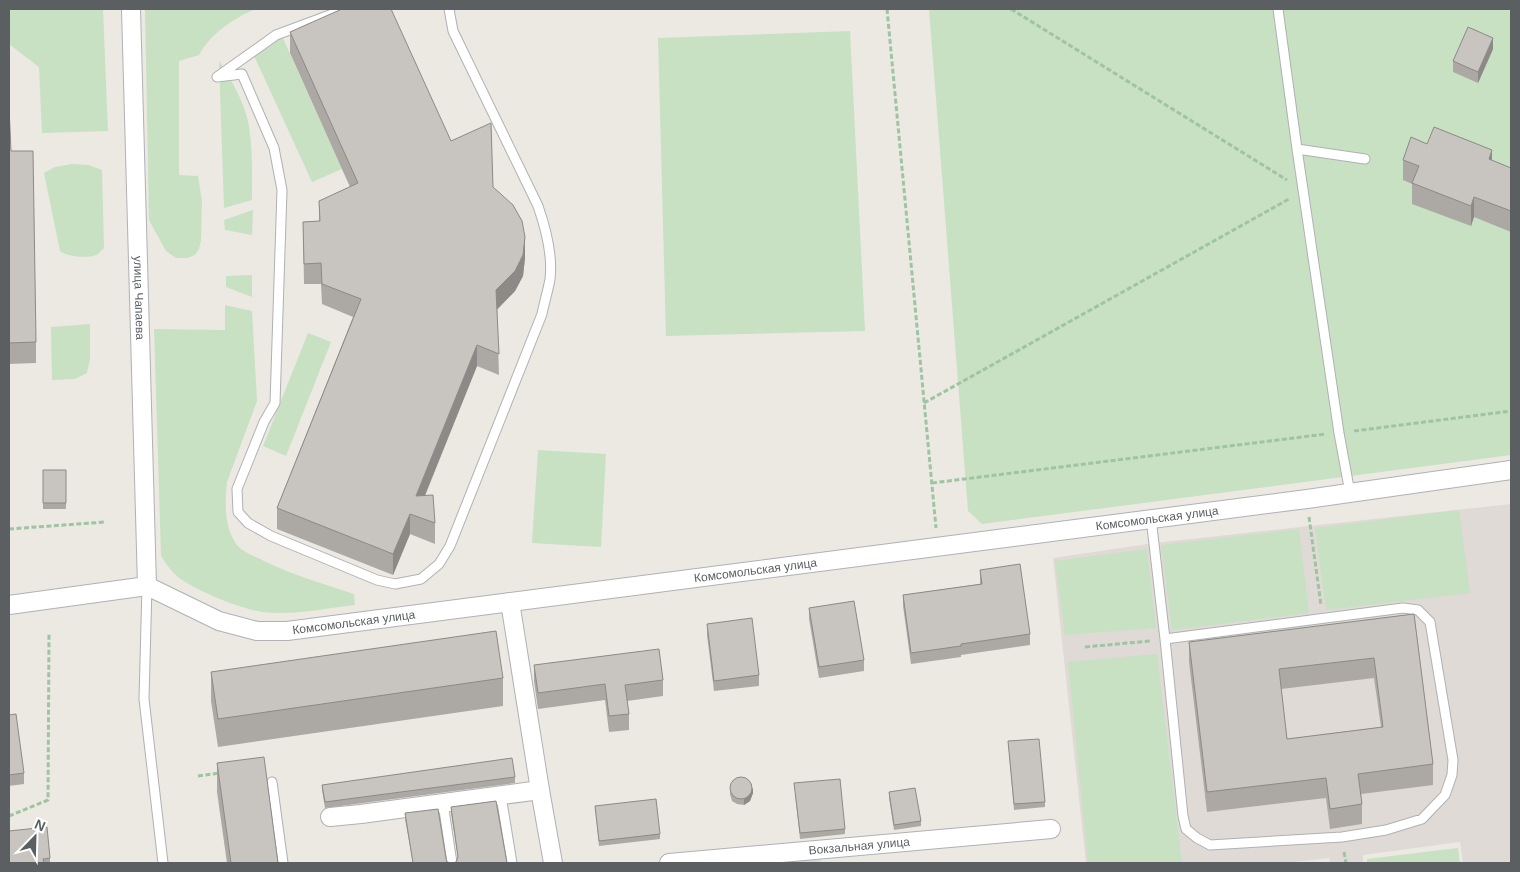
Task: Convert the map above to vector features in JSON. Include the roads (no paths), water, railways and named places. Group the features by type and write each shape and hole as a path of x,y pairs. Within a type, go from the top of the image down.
{"street":[{"name":"улица Чапаева","path":"131,9 147,586"},
{"name":"Комсомольская улица","path":"147,586 219,621 257,631 288,630 1306,499 1511,470"},
{"path":"9,605 147,586"},
{"path":"510,602 553,863"},
{"path":"330,817 443,804 540,790"},
{"name":"Вокзальная улица","path":"669,863 1051,829"}],"lane":[{"path":"346,9 276,35 217,77 242,74 274,148 282,190 275,403 264,422 237,488 238,512 248,523 271,536 376,580 395,584 420,579 439,564 450,546 542,314 550,279 550,260 545,226 538,206 453,31 449,9"},
{"path":"1278,9 1339,433 1350,493"},
{"path":"1297,149 1365,159"},
{"path":"1151,518 1183,816 1186,829 1196,838 1210,845 1342,837 1386,830 1422,819 1444,795 1452,775 1453,760 1430,622 1418,610 1403,608 1165,639"},
{"path":"147,586 144,699 163,863"},
{"path":"272,782 283,863"},
{"path":"501,796 512,863"},
{"path":"443,804 452,863"}]}
